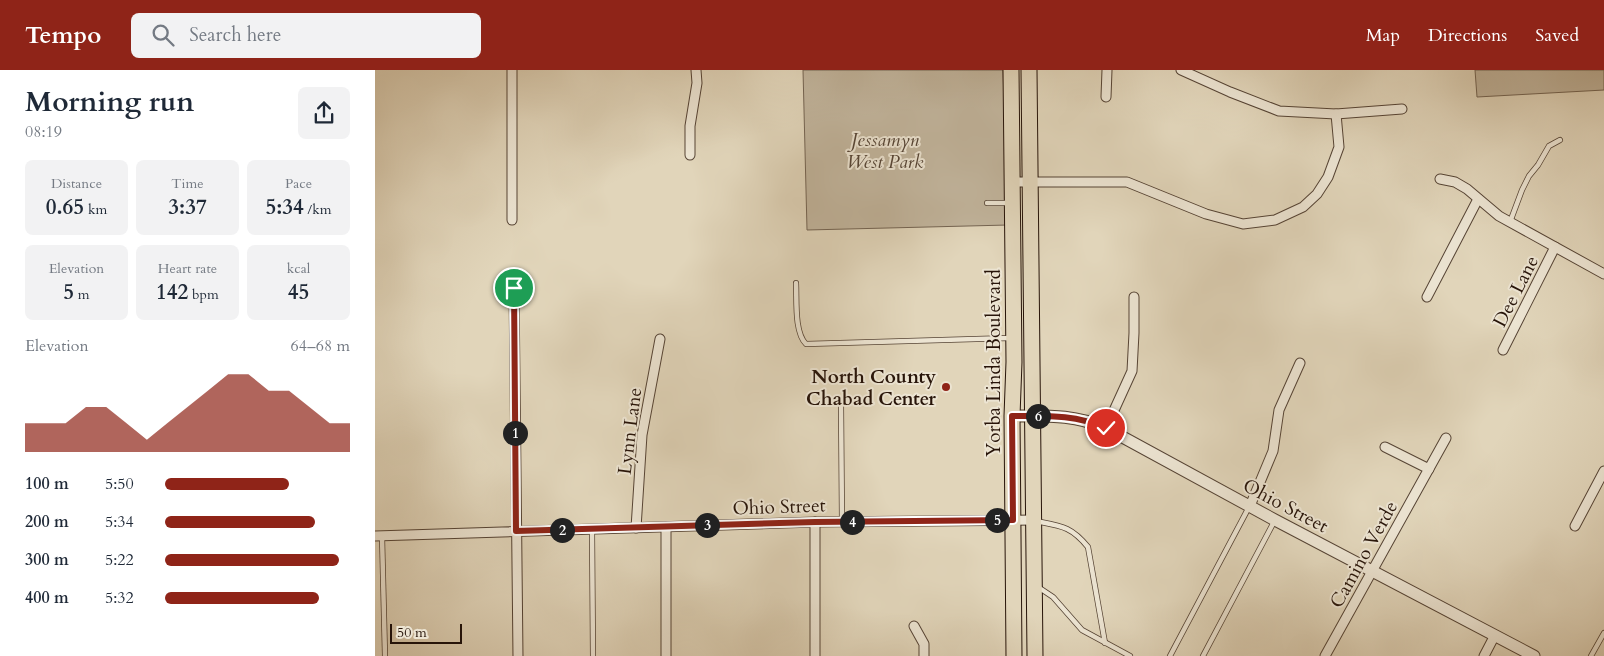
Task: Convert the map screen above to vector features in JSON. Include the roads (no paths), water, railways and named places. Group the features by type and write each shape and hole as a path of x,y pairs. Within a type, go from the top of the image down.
{"main road":[{"name":"Yorba Linda Boulevard","path":"1011,70 1014,338 1012,416 1014,656"},
{"name":"Yorba Linda Boulevard","path":"1029,70 1035,656"}],"street":[{"path":"512,70 512,220"},
{"path":"690,155 690,126 697,83 696,70"},
{"path":"1106,97 1107,70"},
{"path":"1181,70 1279,111 1336,114 1402,109"},
{"path":"1012,182 1127,182 1207,214 1243,224 1275,220 1303,207 1317,194 1328,177 1339,147 1336,114"},
{"path":"1440,179 1455,182 1467,188 1499,216 1604,274"},
{"path":"1427,297 1479,199"},
{"name":"Dee Lane","path":"1503,350 1555,247"},
{"path":"514,288 518,656"},
{"path":"1106,428 1132,371 1134,297"},
{"name":"Lynn Lane","path":"636,528 643,435 660,339"},
{"path":"1250,506 1273,451 1279,410 1300,363"},
{"name":"Ohio Street","path":"1012,416 1066,416 1089,421 1106,428 1275,520 1534,656"},
{"name":"Camino Verde","path":"1325,656 1446,438"},
{"path":"1385,447 1429,468"},
{"path":"1575,526 1604,471"},
{"name":"Ohio Street","path":"378,536 815,522 1033,520"},
{"path":"815,522 815,656"},
{"path":"666,527 666,656"},
{"path":"914,626 924,644 924,656"},
{"path":"1484,656 1495,635"}],"lane":[{"path":"1510,222 1529,176 1538,166 1549,146 1560,140"},
{"path":"987,203 1012,203"},
{"path":"797,283 799,331 801,339 806,344 1014,338"},
{"path":"841,403 842,522"},
{"path":"1169,656 1250,506"},
{"path":"1033,520 1069,528 1088,547 1105,643"},
{"path":"1203,656 1275,520"},
{"path":"592,529 593,656"},
{"path":"378,536 385,656"},
{"path":"1034,585 1053,597 1082,630 1130,656"},
{"path":"1591,656 1604,633"}],"place":[{"name":"North County Chabad Center","path":"946,387"}],"park label":[{"name":"Jessamyn West Park","path":"885,150"}]}
